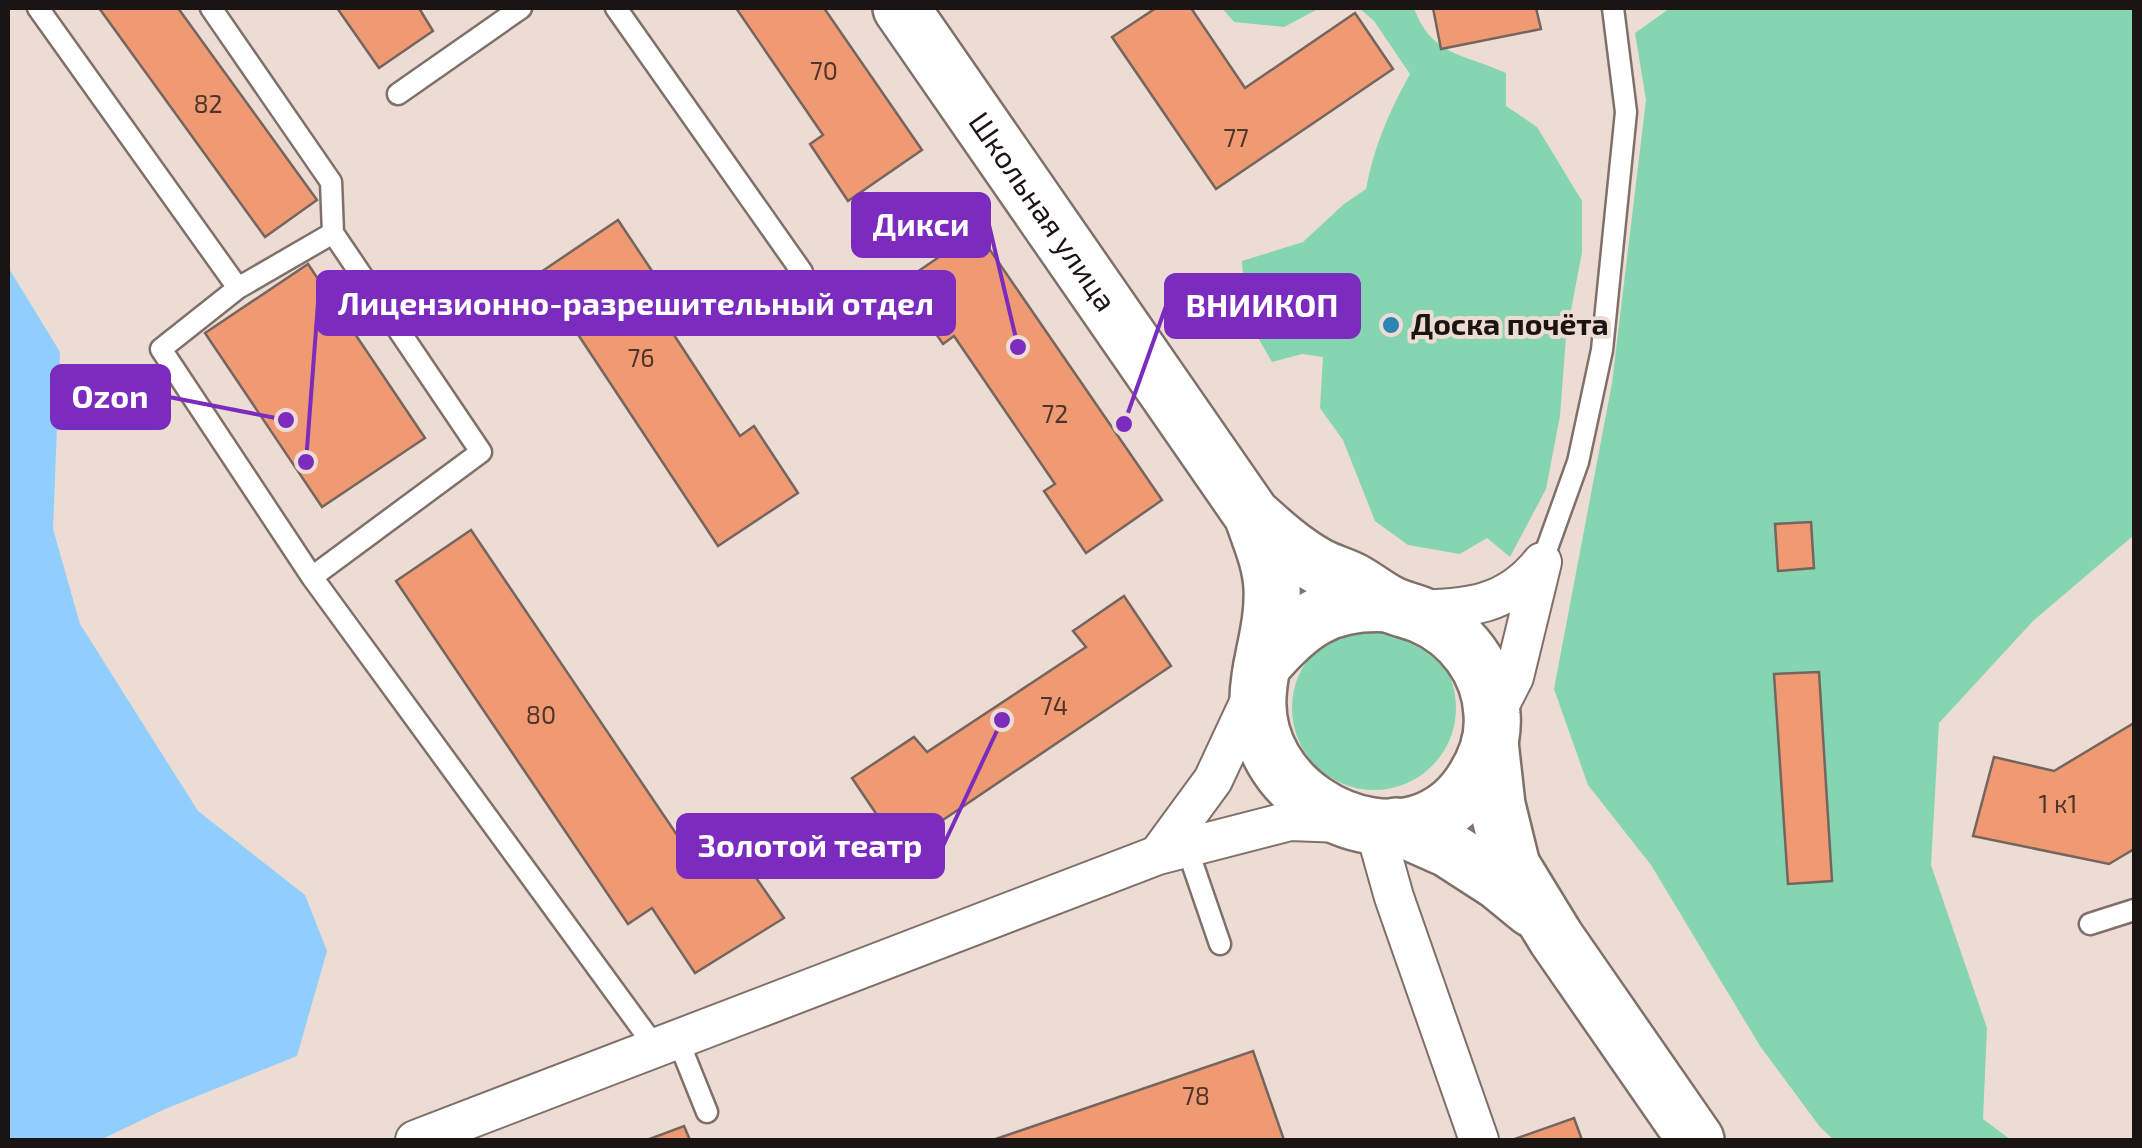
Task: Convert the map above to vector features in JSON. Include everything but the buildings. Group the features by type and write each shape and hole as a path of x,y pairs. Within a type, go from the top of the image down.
{"main road":[{"name":"Школьная улица","path":"900,8 1252,514"},
{"path":"1252,514 1298,553 1397,607 1442,626 1472,655 1484,675 1499,817 1512,866 1556,938 1696,1140"},
{"path":"1252,514 1272,591 1256,709 1261,731 1285,779 1328,814 1448,849 1532,909 1556,938"},
{"path":"1259,676 1283,641 1327,610 1368,602 1397,607"},
{"path":"1373,825 1417,822 1453,803 1470,786 1491,730"}],"street":[{"path":"1397,607 1454,608 1490,602 1526,582 1542,562"},
{"path":"1491,730 1514,678 1542,562"},
{"path":"1172,852 1213,780 1259,676"},
{"path":"415,1140 1172,852 1290,821 1373,825 1394,897 1480,1140"}],"lane":[{"path":"38,8 238,288"},
{"path":"211,8 331,182 333,232 480,452 312,577"},
{"path":"398,94 521,8"},
{"path":"616,8 802,272"},
{"path":"1542,562 1578,462 1602,350 1626,112 1613,8"},
{"path":"333,232 238,288 161,350 312,577 667,1044 707,1112"},
{"path":"1172,852 1220,944"},
{"path":"2090,924 2134,910"}],"green space":[{"path":"1222,8 1320,8 1284,27 1234,22"},
{"path":"1359,8 1414,8 1421,24 1440,45 1506,73 1506,106 1537,127 1582,201 1582,252 1566,337 1560,416 1546,489 1510,557 1487,538 1460,554 1408,545 1375,521 1343,440 1320,408 1323,357 1302,354 1272,362 1246,317 1242,261 1303,242 1366,189 1383,130 1410,74 1374,21"},
{"path":"1670,8 2134,8 2134,535 2033,621 1939,723 1931,865 1987,1028 1983,1119 2011,1140 1834,1140 1820,1127 1760,1046 1651,865 1588,785 1554,689 1612,383 1646,100 1635,33"},
{"path":"1374,626 1406,632 1432,650 1450,676 1456,708 1450,740 1432,766 1406,784 1374,790 1342,784 1316,766 1298,740 1292,708 1298,676 1316,650 1342,632"}],"water":[{"path":"8,267 60,352 53,529 80,624 198,811 305,895 327,951 297,1056 165,1109 100,1140 8,1140"}],"place":[{"name":"Доска почёта","path":"1391,325"},
{"name":"Дикси","path":"1018,347"},
{"name":"Ozon","path":"286,420"},
{"name":"ВНИИКОП","path":"1124,424"},
{"name":"Лицензионно-разрешительный отдел","path":"306,462"},
{"name":"Золотой театр","path":"1002,720"}]}
